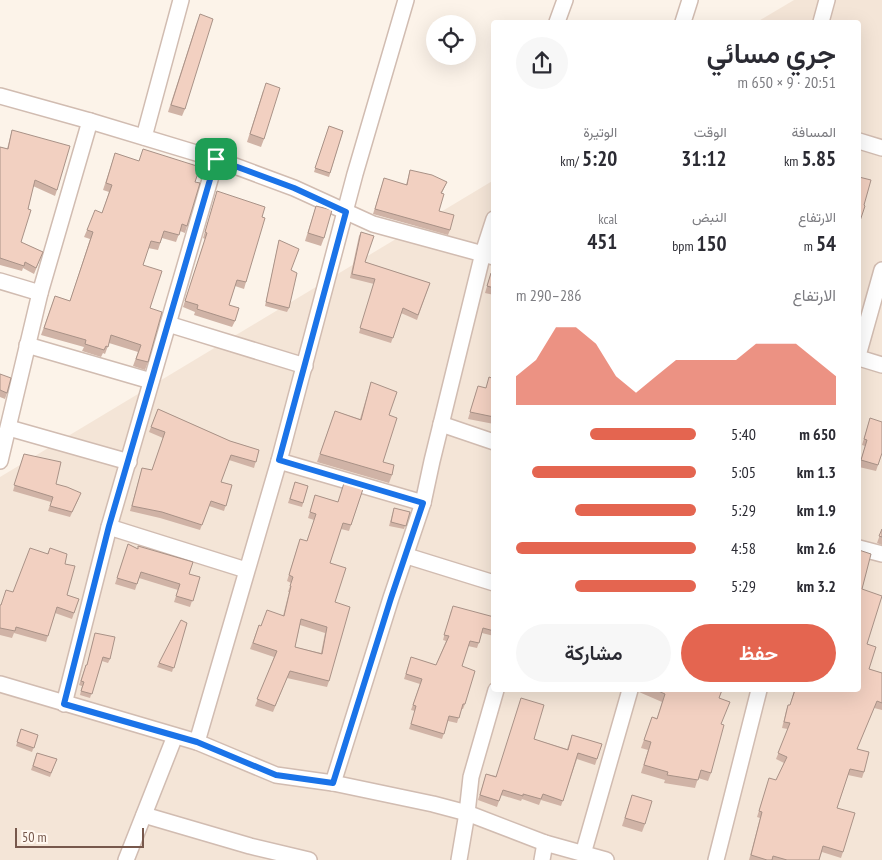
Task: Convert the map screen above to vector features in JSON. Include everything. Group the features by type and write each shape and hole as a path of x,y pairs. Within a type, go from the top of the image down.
{"street":[{"path":"144,137 181,0"},
{"path":"197,742 279,460 355,174 406,0"},
{"path":"558,20 565,0"},
{"path":"684,20 690,0"},
{"path":"822,20 827,0"},
{"path":"0,96 216,159 294,188 373,224 488,255"},
{"path":"0,461 40,293 90,121"},
{"path":"861,142 882,148"},
{"path":"64,704 109,526 216,159"},
{"path":"333,783 423,503 441,424 488,255 491,237"},
{"path":"861,345 882,270"},
{"path":"0,281 40,293"},
{"path":"168,324 305,366"},
{"path":"28,345 151,381"},
{"path":"861,359 882,365"},
{"path":"441,424 491,441"},
{"path":"9,428 129,462"},
{"path":"279,460 423,503"},
{"path":"109,526 246,570"},
{"path":"861,549 882,554"},
{"path":"407,556 491,582"},
{"path":"0,684 197,742 276,775 333,783 433,804 467,813 544,843 606,860"},
{"path":"459,860 471,778 495,692"},
{"path":"583,854 629,692"},
{"path":"716,860 758,692"},
{"path":"126,860 175,736"},
{"path":"144,815 248,853 309,860"},
{"path":"542,860 544,843"}],"shaded area":[{"path":"794,0 882,0 882,860 0,860 0,477 491,182 491,692 861,692 861,20 760,20"}],"building":[{"path":"200,14 213,19 185,109 171,105"},
{"path":"266,83 280,88 264,139 250,134"},
{"path":"329,126 343,131 330,173 315,168"},
{"path":"12,130 70,146 57,190 35,180 28,209 31,210 21,242 43,252 36,268 25,262 24,266 0,258 0,147 8,149"},
{"path":"143,149 200,167 195,182 200,183 187,226 182,224 179,235 164,231 160,243 151,241 143,265 162,271 150,308 162,312 148,362 136,359 141,345 111,335 108,347 106,346 104,350 85,344 86,340 44,328 55,296 70,301 93,232 87,230 95,210 102,213 112,185 106,183 115,153 139,161"},
{"path":"410,170 432,175 447,182 441,193 444,194 439,211 454,215 450,230 375,209 384,178 407,185"},
{"path":"861,178 871,180 861,218"},
{"path":"217,191 265,207 262,217 265,218 246,282 237,280 229,305 239,308 235,321 197,309 198,305 185,301 207,233 205,232"},
{"path":"316,206 332,210 324,238 308,233"},
{"path":"361,232 374,236 365,262 430,283 418,315 403,308 393,338 360,328 375,279 352,274"},
{"path":"279,240 299,249 291,270 297,273 289,308 266,302"},
{"path":"491,273 491,287 487,286"},
{"path":"0,374 11,378 7,393 0,390"},
{"path":"489,377 491,378 491,416 470,412 478,386 486,388"},
{"path":"371,382 397,392 389,415 397,418 383,462 394,465 392,475 320,454 335,411 361,420"},
{"path":"158,409 230,441 259,450 256,462 231,455 221,482 232,485 226,506 211,501 202,525 162,512 132,506 142,468 152,470 165,432 151,427"},
{"path":"870,418 882,422 882,453 878,465 861,460 867,440 864,439"},
{"path":"24,454 61,462 56,484 81,493 72,512 50,506 53,497 14,485"},
{"path":"295,482 308,486 303,503 290,499"},
{"path":"344,483 363,489 351,525 343,523 330,563 346,568 335,602 350,607 329,681 290,671 275,706 257,699 277,651 253,643 259,625 261,626 267,610 284,616 293,577 289,575 300,539 307,541 316,514 310,512 315,495 338,502","holes":["301,619 327,627 322,654 295,647"]},
{"path":"394,508 410,512 406,526 391,522"},
{"path":"128,544 138,549 138,546 193,562 189,574 200,577 193,601 176,596 180,584 141,572 137,584 117,578"},
{"path":"30,548 48,554 50,548 67,554 65,564 75,566 67,595 79,599 74,613 57,607 48,636 16,627 15,631 0,628 0,605 6,590 13,592"},
{"path":"861,551 871,554 862,589 882,596 867,644 876,647 869,669 882,673 882,703 877,701 857,749 869,752 864,772 850,769 837,808 855,813 843,852 823,846 819,860 787,860 773,856 772,860 767,860 751,855 762,812 759,811 769,778 776,780 787,757 778,753 790,723 784,722 788,705 790,705 794,692 861,692"},
{"path":"453,606 491,616 491,630 483,628 479,643 470,641 462,666 475,671 459,718 449,716 444,734 411,724 416,706 413,705 422,679 406,674 411,657 436,665 449,636 444,635"},
{"path":"181,620 187,623 174,668 159,663"},
{"path":"95,633 115,637 110,659 103,657 92,694 81,691 84,682 81,681"},
{"path":"660,692 721,692 719,698 730,702 721,724 724,725 711,773 701,770 698,780 667,775 668,772 644,765 651,742 644,740 652,717 657,719 665,694"},
{"path":"521,698 544,705 534,739 568,750 572,735 602,744 597,759 578,753 563,801 543,794 541,799 503,790 499,801 480,795 486,774 496,777"},
{"path":"21,729 38,735 34,748 17,742"},
{"path":"37,753 57,759 51,773 33,766"},
{"path":"632,795 652,801 645,824 625,818"}],"route":[{"path":"216,159 294,188 346,212 279,460 423,503 333,783 276,775 197,742 64,704 109,526 216,159"}]}
